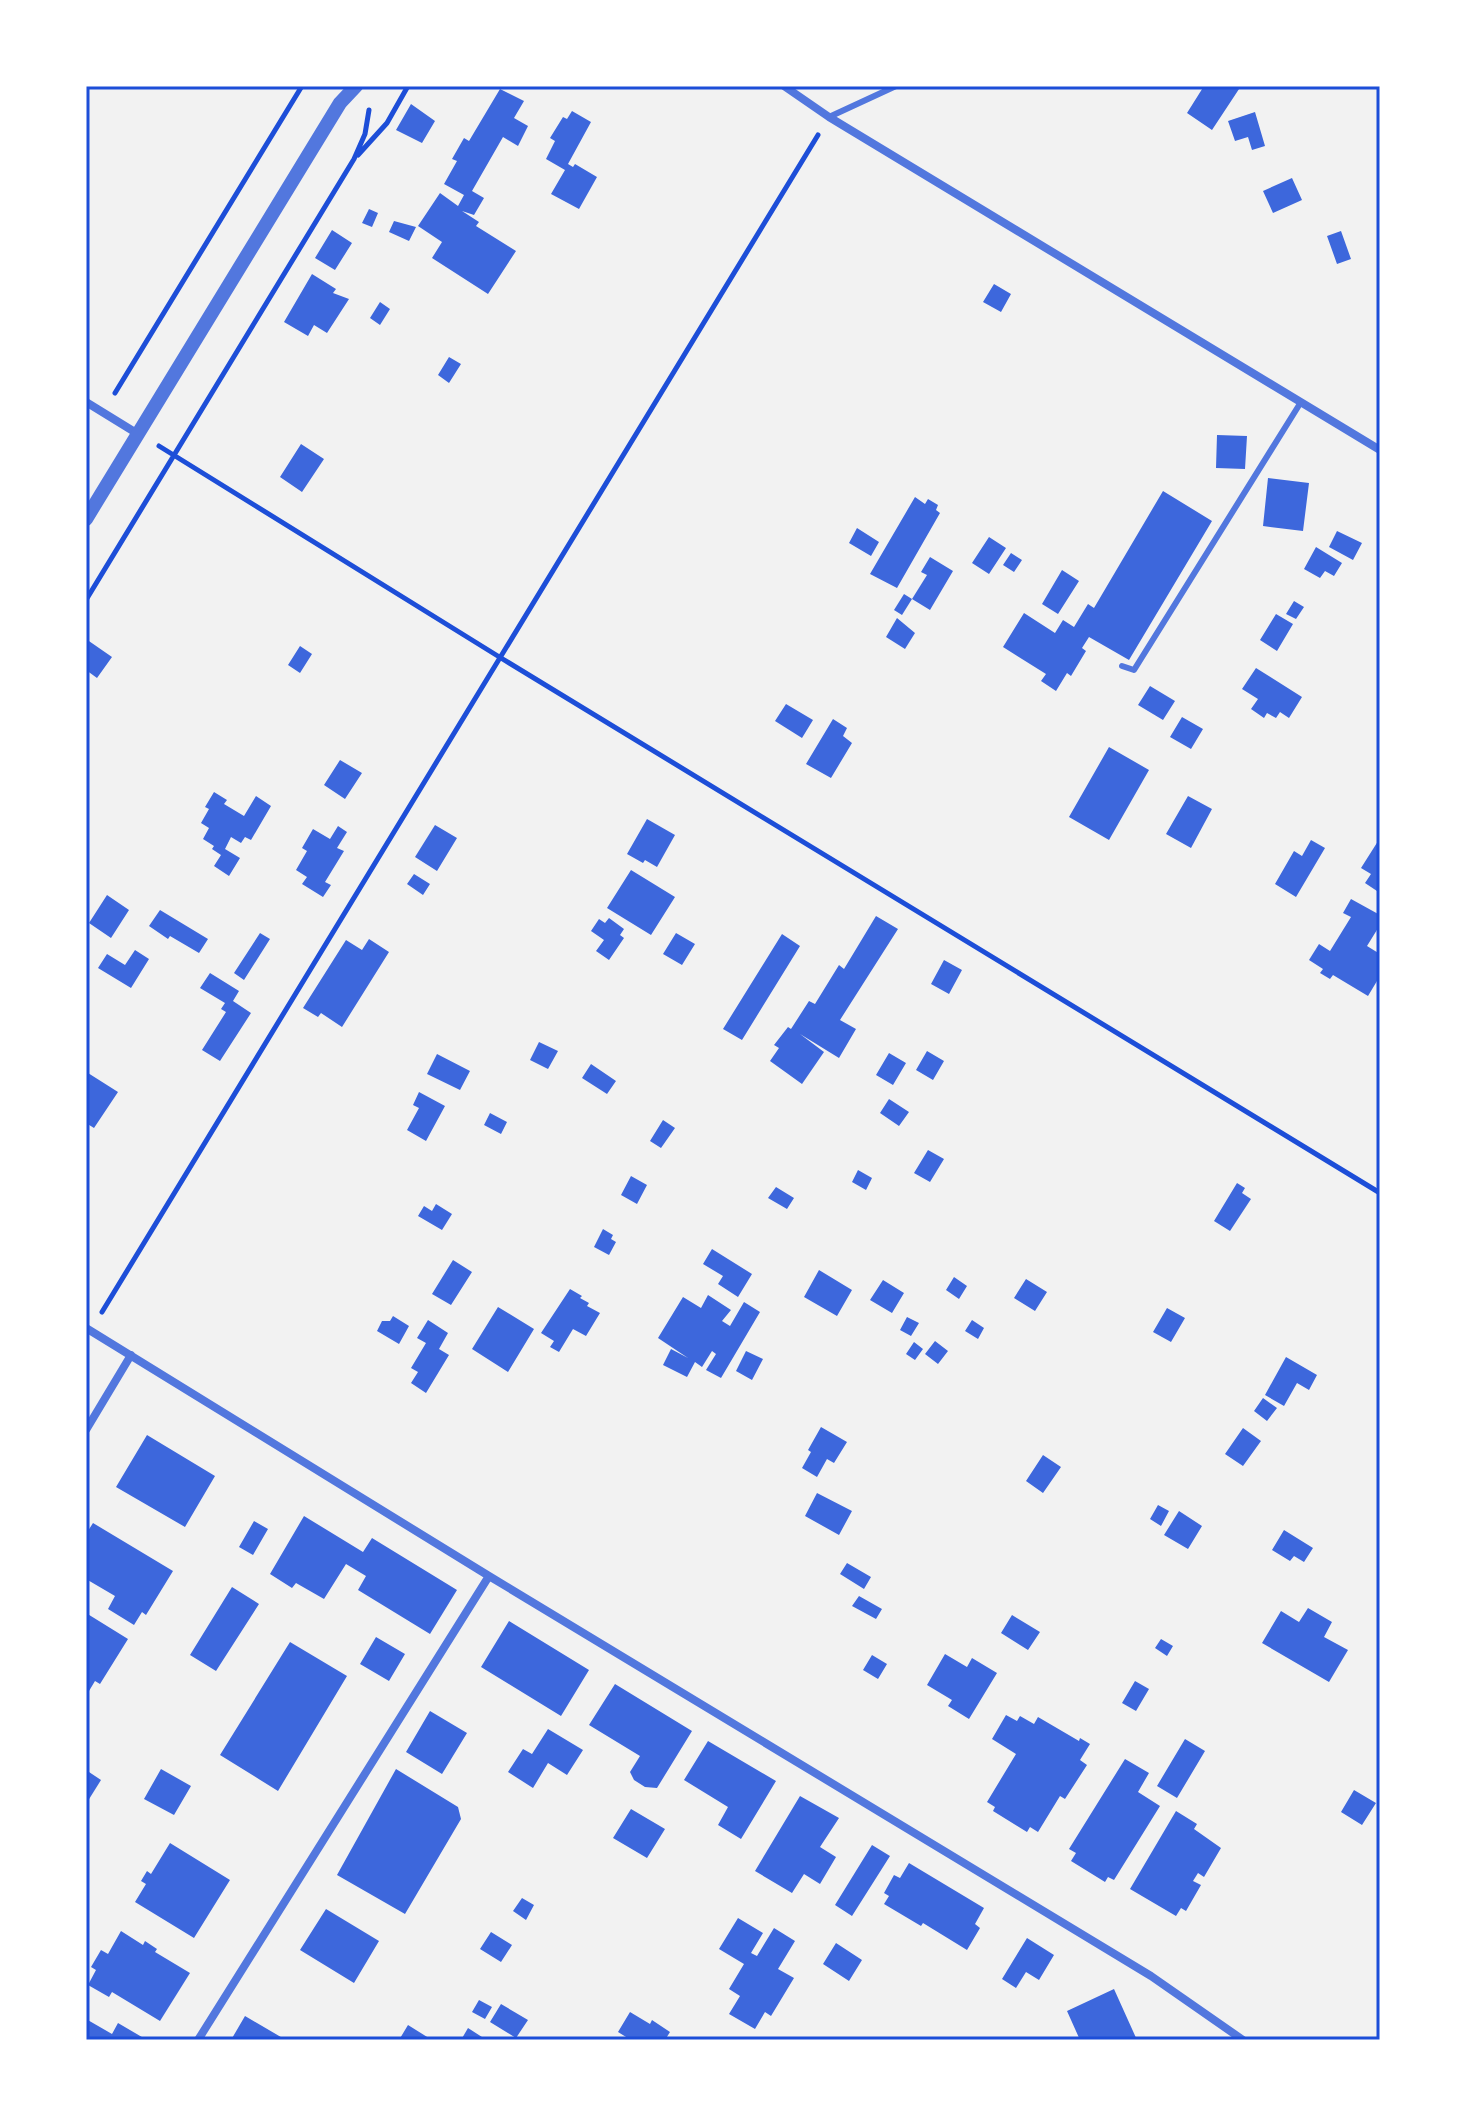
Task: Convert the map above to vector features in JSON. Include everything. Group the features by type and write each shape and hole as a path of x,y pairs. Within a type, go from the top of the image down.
{"street":[{"path":"340,103 344,86"},
{"path":"86,519 340,103 356,86"},
{"path":"784,86 829,117 1380,450"},
{"path":"86,402 138,434"},
{"path":"88,1329 489,1576 1151,1976 1243,2040"},
{"path":"86,1430 131,1355"},
{"path":"198,2040 489,1576"}],"lane":[{"path":"829,117 896,86"},
{"path":"1122,666 1134,670 1301,402"}],"path":[{"path":"354,159 387,123 408,86"},
{"path":"103,413 301,88"},
{"path":"86,600 354,159 365,134 369,108"},
{"path":"88,1329 829,117"},
{"path":"138,434 1380,1193"}],"building":[{"path":"1204,86 1241,86 1212,130 1187,113"},
{"path":"500,89 524,101 514,118 528,126 518,146 503,137 472,191 484,198 474,215 462,211 479,222 476,226 516,251 488,294 432,258 442,242 418,226 440,193 458,206 464,195 444,184 457,161 452,159 464,138 469,141"},
{"path":"411,104 435,121 422,143 396,130"},
{"path":"572,111 591,122 568,164 573,167 575,164 597,177 579,209 551,194 565,170 546,159 555,141 550,138 563,117 567,119"},
{"path":"1255,112 1265,146 1252,150 1248,137 1235,141 1228,121"},
{"path":"1292,178 1302,200 1273,213 1263,191"},
{"path":"369,209 378,213 372,227 362,223"},
{"path":"394,221 416,227 409,241 389,232"},
{"path":"332,230 352,243 335,270 315,258"},
{"path":"1341,231 1351,259 1337,264 1327,236"},
{"path":"312,274 336,289 333,293 349,299 327,333 314,325 308,336 284,322"},
{"path":"994,284 1011,294 1001,312 983,302"},
{"path":"380,302 390,309 380,325 370,318"},
{"path":"449,357 461,364 449,383 438,375"},
{"path":"1217,435 1247,436 1245,469 1216,468"},
{"path":"301,444 324,459 302,492 280,477"},
{"path":"1268,478 1309,483 1303,531 1263,526"},
{"path":"1163,491 1212,521 1129,660 1089,637 1082,648 1086,651 1071,676 1067,673 1056,691 1041,681 1046,674 1003,647 1024,613 1055,633 1063,620 1074,627 1088,604 1094,608"},
{"path":"915,497 925,504 928,499 938,505 936,510 940,513 897,588 870,574"},
{"path":"857,528 879,542 871,556 849,543"},
{"path":"1337,531 1362,543 1353,560 1329,547"},
{"path":"989,537 1006,548 989,574 972,563"},
{"path":"1316,547 1342,563 1334,576 1325,571 1320,578 1304,569"},
{"path":"1011,553 1022,560 1014,572 1003,565"},
{"path":"930,557 953,571 930,610 912,599 927,575 921,572"},
{"path":"1062,570 1079,581 1058,614 1042,604"},
{"path":"904,594 912,599 902,615 894,610"},
{"path":"1294,601 1304,607 1296,619 1286,614"},
{"path":"1276,614 1293,624 1277,651 1260,640"},
{"path":"897,618 915,633 905,649 886,637"},
{"path":"86,639 112,657 97,678 86,670"},
{"path":"300,646 312,654 300,673 288,665"},
{"path":"1256,668 1302,697 1289,718 1280,712 1276,718 1267,713 1264,718 1251,709 1258,699 1242,689"},
{"path":"1150,686 1175,701 1163,720 1138,705"},
{"path":"786,704 813,720 802,738 775,721"},
{"path":"1182,717 1203,729 1191,749 1170,737"},
{"path":"833,719 847,728 843,736 852,743 831,778 806,764"},
{"path":"1109,747 1149,770 1109,840 1069,817"},
{"path":"340,760 362,773 345,799 324,785"},
{"path":"214,792 227,800 224,804 244,816 256,796 271,806 251,840 245,837 241,843 231,837 225,849 240,858 229,876 214,866 221,855 203,839 209,828 201,823 209,809 205,807"},
{"path":"1188,796 1212,809 1191,848 1166,834"},
{"path":"647,819 675,835 657,867 627,854"},
{"path":"435,825 457,838 437,871 415,857"},
{"path":"338,826 347,832 337,848 344,851 325,882 331,885 323,897 302,884 307,877 296,870 307,851 302,848 313,829 330,839"},
{"path":"1380,838 1380,893 1365,883 1371,874 1361,868"},
{"path":"1311,840 1325,848 1296,897 1275,884 1294,851 1302,856"},
{"path":"631,870 675,897 651,935 607,908"},
{"path":"414,874 430,884 423,895 407,884"},
{"path":"107,895 129,910 111,938 89,923"},
{"path":"1351,899 1380,915 1380,925 1367,946 1380,954 1380,976 1368,996 1333,975 1330,979 1320,973 1323,969 1309,960 1319,944 1330,951 1351,917 1343,913"},
{"path":"160,910 208,939 199,953 170,936 168,939 149,926"},
{"path":"876,916 898,929 840,1020 856,1029 839,1058 800,1034 824,1052 802,1084 770,1061 779,1048 774,1045 788,1027 791,1029 809,1001 815,1004 839,965 844,969"},
{"path":"609,918 624,929 620,935 624,938 609,960 596,951 604,940 591,931 599,919 605,923"},
{"path":"260,933 270,939 244,980 234,973"},
{"path":"676,933 695,944 682,965 663,954"},
{"path":"782,934 800,946 742,1040 723,1029"},
{"path":"369,939 389,952 342,1027 321,1013 318,1017 303,1008 346,940 362,950"},
{"path":"135,950 149,959 131,988 98,968 107,954 125,965"},
{"path":"944,960 962,970 949,994 931,984"},
{"path":"210,973 239,991 233,1001 251,1013 220,1061 202,1050 226,1012 221,1009 225,1003 200,988"},
{"path":"539,1042 558,1051 548,1069 530,1060"},
{"path":"927,1051 944,1061 933,1080 916,1070"},
{"path":"889,1053 906,1063 893,1085 876,1075"},
{"path":"437,1054 470,1071 460,1090 427,1074"},
{"path":"591,1064 616,1081 607,1094 582,1078"},
{"path":"88,1073 118,1092 94,1128 86,1123"},
{"path":"419,1092 445,1106 426,1141 407,1130 419,1108 413,1105"},
{"path":"889,1099 909,1112 899,1126 880,1113"},
{"path":"490,1113 507,1122 501,1134 484,1125"},
{"path":"663,1120 675,1128 661,1148 650,1141"},
{"path":"928,1150 944,1159 930,1182 914,1173"},
{"path":"858,1170 872,1178 866,1190 852,1182"},
{"path":"631,1176 647,1185 637,1204 621,1195"},
{"path":"1237,1183 1245,1188 1242,1193 1251,1199 1230,1231 1214,1221"},
{"path":"776,1187 794,1198 787,1209 768,1198"},
{"path":"436,1204 452,1214 442,1230 418,1216 424,1206 432,1211"},
{"path":"603,1229 613,1235 611,1239 616,1242 609,1255 594,1247"},
{"path":"712,1249 752,1274 738,1297 718,1284 723,1276 703,1264"},
{"path":"453,1260 472,1272 451,1305 432,1294"},
{"path":"819,1270 852,1290 837,1316 804,1297"},
{"path":"954,1277 967,1286 959,1299 946,1290"},
{"path":"1026,1279 1047,1292 1035,1311 1014,1298"},
{"path":"883,1280 904,1293 892,1313 870,1300"},
{"path":"570,1289 589,1303 587,1306 600,1313 586,1336 573,1329 559,1352 550,1347 554,1341 541,1333"},
{"path":"708,1295 731,1310 722,1321 730,1326 744,1302 760,1312 721,1378 706,1370 716,1354 712,1351 702,1367 695,1362 687,1377 663,1365 671,1349 688,1358 658,1338 683,1297 701,1308"},
{"path":"498,1307 534,1329 508,1372 472,1349"},
{"path":"1167,1308 1185,1318 1171,1342 1153,1332"},
{"path":"393,1316 409,1326 399,1344 377,1331 382,1321 390,1321"},
{"path":"907,1317 919,1323 911,1336 900,1330"},
{"path":"428,1320 448,1333 439,1349 449,1355 426,1393 411,1383 418,1372 411,1368 426,1343 417,1338"},
{"path":"972,1320 984,1328 978,1339 965,1331"},
{"path":"935,1341 948,1351 938,1364 925,1354"},
{"path":"914,1342 923,1349 915,1360 906,1354"},
{"path":"746,1351 763,1359 752,1380 736,1371"},
{"path":"1286,1357 1317,1375 1309,1390 1297,1383 1284,1406 1265,1395"},
{"path":"1263,1398 1277,1408 1267,1421 1254,1411"},
{"path":"821,1427 847,1442 834,1463 827,1459 817,1477 802,1468"},
{"path":"1243,1428 1261,1441 1243,1466 1225,1454"},
{"path":"147,1435 215,1476 185,1527 116,1487"},
{"path":"1043,1455 1061,1467 1043,1493 1026,1481"},
{"path":"817,1493 852,1511 839,1535 805,1516"},
{"path":"1158,1505 1169,1511 1161,1526 1150,1519"},
{"path":"1179,1511 1202,1526 1188,1549 1164,1535"},
{"path":"304,1516 363,1552 372,1538 457,1590 430,1634 358,1590 366,1576 346,1564 324,1599 296,1583 292,1588 270,1574"},
{"path":"254,1521 268,1529 253,1555 239,1547"},
{"path":"93,1523 173,1571 146,1615 142,1612 134,1625 108,1609 115,1596 86,1579 86,1534"},
{"path":"1284,1530 1313,1548 1304,1562 1294,1556 1290,1561 1272,1550"},
{"path":"847,1563 871,1577 864,1589 840,1574"},
{"path":"232,1587 259,1604 216,1671 190,1655"},
{"path":"859,1596 882,1609 876,1619 852,1606"},
{"path":"1308,1608 1332,1622 1324,1637 1348,1650 1329,1682 1262,1643 1281,1611 1299,1622"},
{"path":"86,1613 128,1639 100,1684 95,1681 86,1696"},
{"path":"1012,1615 1040,1632 1028,1650 1001,1633"},
{"path":"509,1621 589,1670 561,1716 481,1667"},
{"path":"376,1637 405,1654 389,1681 360,1664"},
{"path":"1161,1639 1173,1646 1167,1656 1155,1648"},
{"path":"290,1642 347,1676 278,1791 220,1755"},
{"path":"945,1654 967,1667 972,1658 997,1673 969,1719 948,1706 952,1700 927,1685"},
{"path":"872,1655 887,1664 878,1679 863,1670"},
{"path":"1135,1681 1149,1689 1136,1711 1122,1703"},
{"path":"615,1684 692,1731 657,1788 645,1787 634,1780 630,1772 640,1756 589,1725"},
{"path":"430,1711 467,1733 442,1774 406,1752"},
{"path":"1006,1715 1017,1721 1020,1716 1034,1724 1038,1717 1079,1741 1080,1738 1090,1744 1080,1760 1087,1765 1065,1799 1060,1796 1038,1832 1030,1827 1027,1832 993,1811 995,1807 987,1802 1016,1754 992,1739"},
{"path":"548,1729 583,1750 567,1775 548,1763 533,1788 508,1772 523,1749 532,1754"},
{"path":"1185,1739 1205,1751 1177,1798 1157,1786"},
{"path":"708,1741 776,1781 741,1839 718,1825 728,1807 684,1780"},
{"path":"1125,1759 1149,1773 1138,1792 1160,1806 1114,1880 1108,1877 1105,1882 1071,1861 1076,1853 1069,1849"},
{"path":"161,1769 191,1786 174,1815 144,1799"},
{"path":"396,1769 458,1807 461,1819 405,1914 337,1875"},
{"path":"86,1770 101,1780 86,1804"},
{"path":"1354,1790 1376,1803 1362,1825 1341,1812"},
{"path":"800,1796 839,1818 820,1847 836,1857 820,1884 804,1874 792,1893 755,1871"},
{"path":"631,1809 665,1829 647,1858 613,1838"},
{"path":"1176,1811 1197,1824 1194,1829 1221,1848 1204,1877 1198,1873 1193,1881 1201,1885 1186,1911 1181,1908 1176,1916 1130,1889"},
{"path":"170,1843 230,1880 194,1938 135,1902 146,1884 141,1881 147,1871 151,1874"},
{"path":"872,1845 890,1856 852,1916 835,1905"},
{"path":"909,1863 984,1908 975,1924 980,1928 967,1950 884,1904 889,1896 884,1893 894,1875 900,1878"},
{"path":"522,1898 534,1905 526,1920 513,1911"},
{"path":"326,1909 379,1941 354,1983 300,1950"},
{"path":"738,1918 763,1933 751,1953 757,1956 774,1928 795,1941 778,1969 794,1978 771,2016 765,2012 755,2029 729,2014 740,1996 729,1989 744,1964 719,1949"},
{"path":"121,1931 143,1945 145,1941 157,1949 155,1952 190,1973 160,2021 112,1992 109,1997 88,1985 96,1970 91,1967 101,1950 108,1954"},
{"path":"491,1932 512,1945 501,1962 480,1949"},
{"path":"1027,1938 1054,1955 1039,1980 1026,1972 1016,1988 1002,1979"},
{"path":"836,1943 862,1960 849,1981 823,1964"},
{"path":"1114,1989 1137,2040 1080,2040 1067,2011"},
{"path":"479,2000 492,2007 485,2019 472,2012"},
{"path":"501,2004 528,2020 516,2038 490,2022"},
{"path":"630,2012 650,2024 652,2020 670,2032 665,2040 631,2040 618,2032"},
{"path":"245,2016 286,2040 231,2040"},
{"path":"86,2019 112,2034 118,2023 147,2040 86,2040"},
{"path":"408,2025 432,2040 399,2040"},
{"path":"468,2028 482,2037 480,2040 461,2040"}]}
